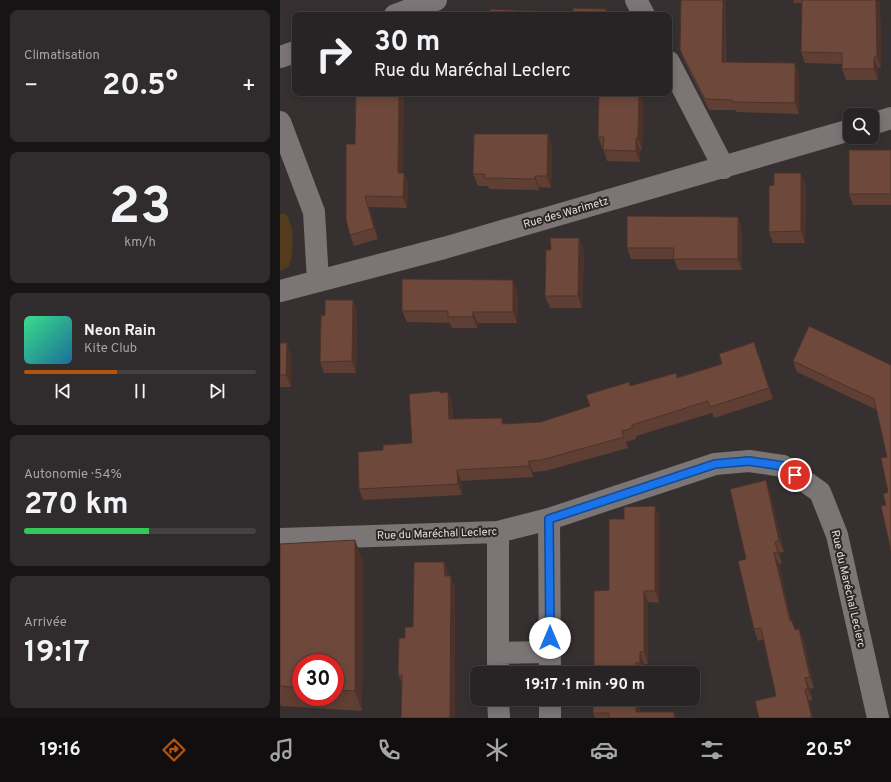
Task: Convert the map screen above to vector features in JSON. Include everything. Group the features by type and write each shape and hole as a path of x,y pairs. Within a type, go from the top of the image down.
{"street":[{"path":"403,12 436,0"},
{"path":"636,0 642,12"},
{"path":"280,57 292,53"},
{"path":"672,68 724,168"},
{"path":"879,122 891,118"},
{"path":"280,122 314,212 318,280"},
{"name":"Rue des Warimetz","path":"280,291 444,248 724,168 843,132"},
{"name":"Rue du Maréchal Leclerc","path":"280,539 498,532 549,519 715,464 749,461 783,466 820,492 837,535 878,718"},
{"path":"498,532 498,663 550,663 549,519"},
{"path":"498,706 498,718"},
{"path":"550,706 550,718"}],"shaded area":[{"path":"280,214 286,214 289,220 293,240 289,266 280,271"}],"building":[{"path":"681,0 723,0 722,62 795,63 795,103 732,102 732,100 705,99 680,50"},
{"path":"802,0 876,0 877,57 874,57 874,69 842,69 842,53 801,52"},
{"path":"573,8 606,9 606,12 573,12"},
{"path":"490,9 552,12 490,12"},
{"path":"356,96 399,96 398,173 404,173 403,197 365,196 374,228 350,235 346,220 346,144 355,144"},
{"path":"599,96 639,96 638,138 636,138 636,151 603,150 604,137 598,137"},
{"path":"474,134 548,134 547,176 535,176 535,179 485,178 485,174 473,174"},
{"path":"849,150 891,150 891,194 849,194"},
{"path":"774,173 801,173 801,231 769,232 769,186 774,185"},
{"path":"627,216 738,217 738,259 673,259 674,248 627,248"},
{"path":"550,238 579,238 578,296 545,296 546,250 551,250"},
{"path":"402,279 513,280 513,312 473,312 473,317 448,317 448,311 402,311"},
{"path":"325,300 353,300 352,361 320,362 321,316 325,315"},
{"path":"809,326 891,365 891,551 881,506 886,505 883,494 888,492 881,458 887,457 874,399 793,361"},
{"path":"754,342 769,388 710,407 708,401 632,425 632,428 622,431 624,437 541,460 529,461 529,466 457,470 458,484 359,489 358,452 383,450 383,445 412,443 409,394 440,391 440,393 448,392 449,419 502,418 502,424 541,422 590,406 586,395 629,382 630,386 676,373 677,378 722,364 719,354"},
{"path":"280,343 287,343 286,375 280,375"},
{"path":"766,480 779,540 775,542 778,552 774,553 790,621 792,621 795,630 799,629 810,677 805,678 808,689 805,689 812,718 759,718 755,701 776,696 761,628 754,629 738,561 746,559 730,489"},
{"path":"655,506 655,591 644,591 644,652 640,652 640,663 636,663 636,666 594,666 594,591 609,590 609,519 624,519 624,507"},
{"path":"355,540 355,691 344,690 344,654 292,654 292,687 280,686 280,544"},
{"path":"414,562 444,562 445,576 451,576 450,718 401,718 402,675 398,675 399,638 405,638 405,627 413,627"},
{"path":"593,706 636,706 636,712 674,712 674,718 609,718 609,713 593,713"}],"route":[{"path":"550,638 549,519 715,464 749,461 783,466 795,475"}]}
